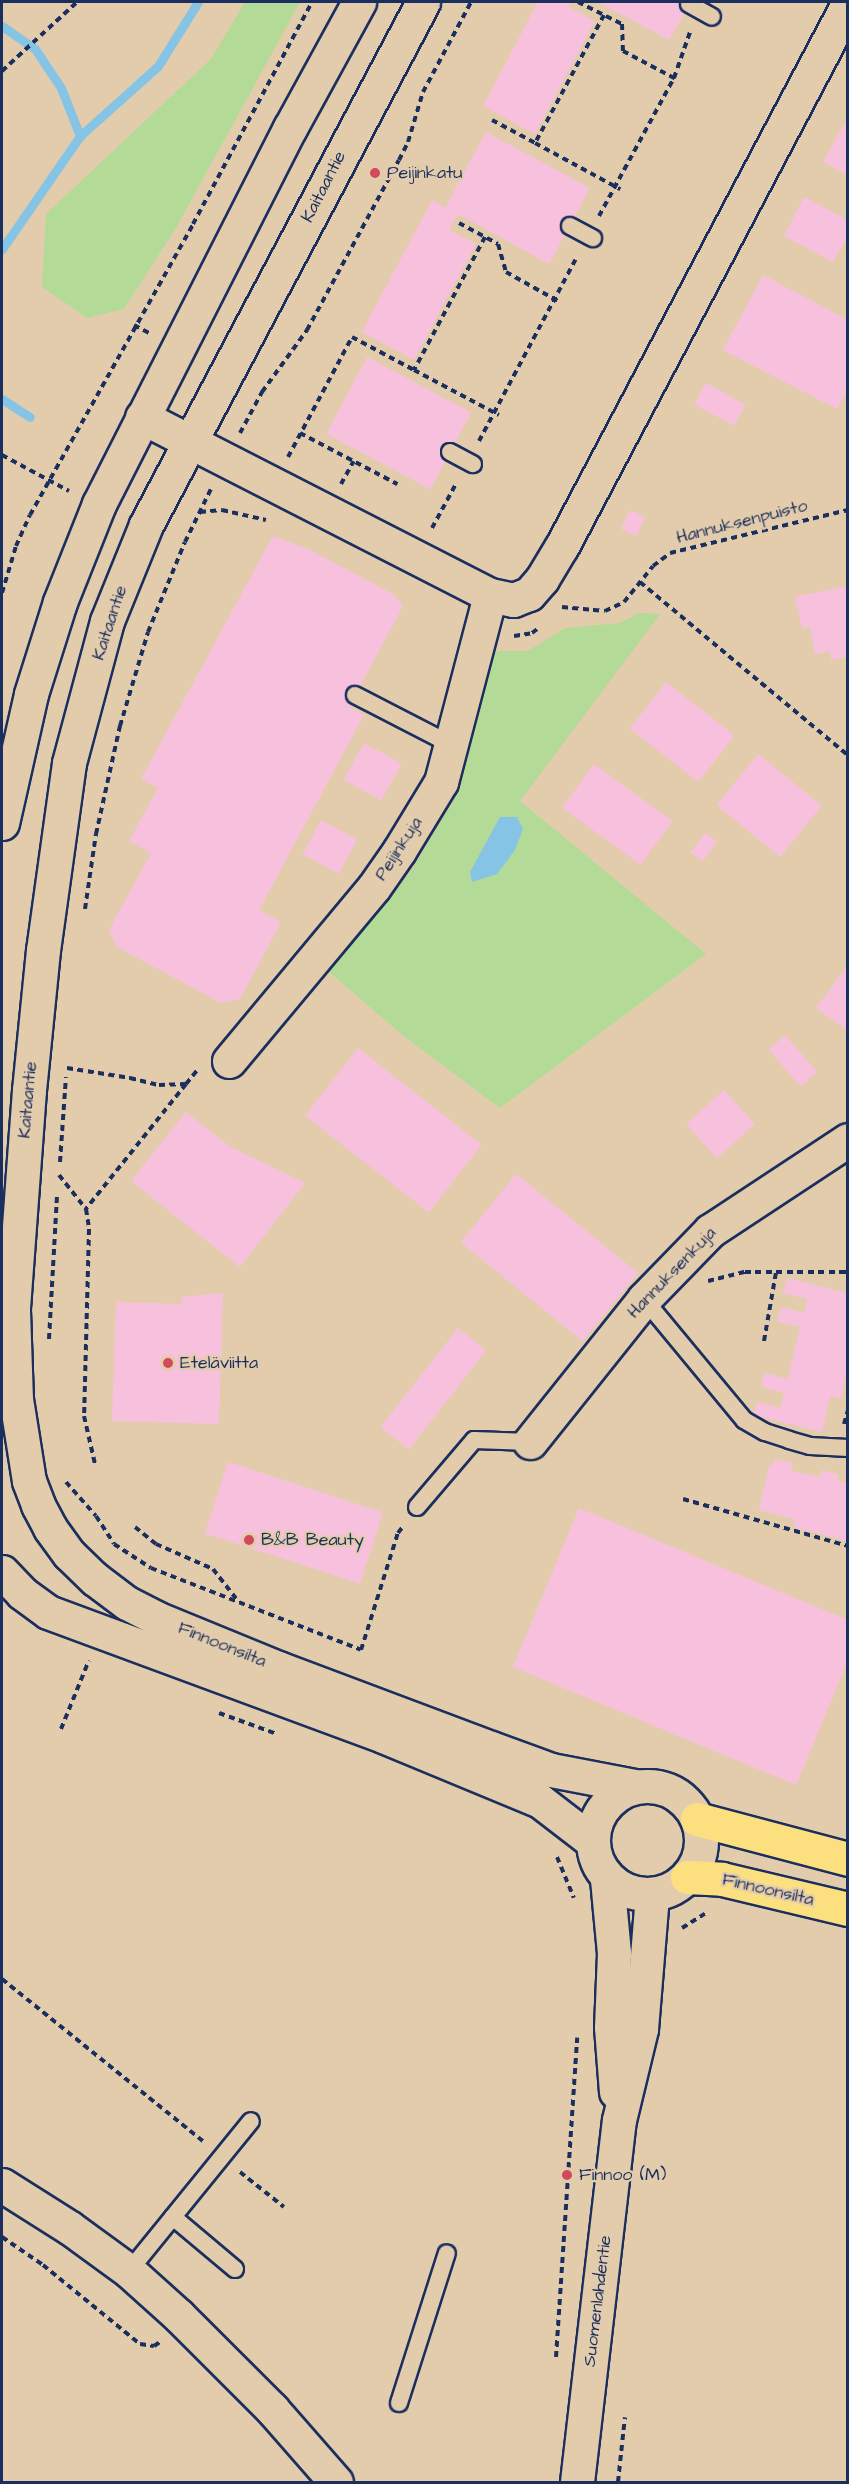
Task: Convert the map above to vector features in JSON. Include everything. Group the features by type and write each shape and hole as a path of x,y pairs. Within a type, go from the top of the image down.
{"main road":[{"path":"2,824 31,694 60,602 99,504 141,417 180,349 290,128 359,2"},
{"name":"Kaitaantie","path":"13,1310 28,1090 43,950 69,763 107,621 146,525 423,2"},
{"path":"141,417 490,595 513,600 529,594 542,579 578,516 848,4"},
{"name":"Peijinkuja","path":"214,1064 355,911 399,851 441,782 490,595"},
{"name":"Hannuksenkuja","path":"530,1442 644,1299 710,1230 848,1140"},
{"name":"Finnoonsilta","path":"13,1310 16,1399 29,1481 50,1528 69,1554 94,1579 127,1603 156,1618 278,1668 552,1770 634,1786"},
{"name":"Finnoonsilta","path":"2,1572 22,1593 48,1612 383,1737 540,1801 592,1841"},
{"path":"653,1785 672,1791 687,1803 698,1819 702,1839 698,1860 687,1877 671,1889 652,1895 628,1892 607,1879 592,1841 594,1823 603,1807 616,1794 634,1786 653,1785"},
{"path":"698,1819 848,1859"},
{"name":"Finnoonsilta","path":"687,1877 722,1879 848,1909"},
{"name":"Suomenlahdentie","path":"607,1879 614,1953 611,2027 618,2120"},
{"name":"Suomenlahdentie","path":"577,2482 618,2120 641,2029 652,1895"},
{"path":"2,2185 70,2228 129,2271 186,2322 272,2409 336,2482"}],"lane":[{"path":"570,226 591,237"},
{"path":"450,452 471,463"},
{"path":"355,695 452,745"},
{"path":"644,1299 744,1420 765,1432 810,1446 848,1448"},
{"path":"417,1507 474,1440 530,1442"},
{"path":"129,2271 251,2121"},
{"path":"173,2217 235,2269"},
{"path":"399,2403 447,2253"}],"path":[{"path":"2,72 78,2"},
{"path":"2,593 16,546 48,482 193,224 312,2"},
{"path":"245,422 262,392 307,330 327,295 408,142 423,92 471,2"},
{"path":"578,2 622,24 623,51 676,79"},
{"path":"430,532 471,463 494,412 676,79 700,10"},
{"path":"535,143 604,15"},
{"path":"492,120 618,188"},
{"path":"459,223 498,244 506,272 557,300"},
{"path":"414,370 485,237"},
{"path":"287,458 352,337 499,415"},
{"path":"300,433 398,484"},
{"path":"2,455 48,482"},
{"path":"336,493 354,461"},
{"name":"Hannuksenpuisto","path":"559,606 579,610 605,611 624,602 653,566 670,553 848,510"},
{"path":"84,912 96,834 120,726 148,632 200,512"},
{"path":"640,582 848,755"},
{"path":"49,1350 58,1175 68,1056"},
{"path":"86,1209 186,1084 214,1064"},
{"path":"67,1068 159,1085 186,1084"},
{"path":"58,1175 86,1209 89,1229 84,1416 95,1464"},
{"path":"669,1272 698,1281 714,1281 745,1272 848,1272"},
{"path":"764,1341 776,1272"},
{"path":"63,1479 96,1516 114,1544 151,1568 362,1650 398,1533 417,1507"},
{"path":"684,1499 848,1546"},
{"path":"135,1527 156,1544 213,1569 238,1602"},
{"path":"82,1657 99,1663"},
{"path":"61,1729 89,1659"},
{"path":"209,1709 281,1736"},
{"path":"550,1850 557,1857 576,1903"},
{"path":"679,1935 684,1925 711,1910"},
{"path":"2,1979 211,2148"},
{"path":"556,2359 577,2034"},
{"path":"235,2168 284,2207"},
{"path":"2,2237 43,2265 140,2344 154,2346 186,2322"},
{"path":"618,2482 625,2417"}],"green space":[{"path":"245,2 300,2 177,226 124,309 87,318 42,287 46,214 211,59"},
{"path":"639,613 660,614 520,801 706,954 500,1108 406,1038 328,971 412,869 453,801 480,712 494,651 528,651 565,628 620,623"}],"water":[{"path":"500,817 517,817 523,829 515,850 497,874 472,882 470,872"}],"building":[{"path":"538,2 571,2 568,7 595,21 535,134 483,106"},
{"path":"598,2 691,2 669,40"},
{"path":"848,117 848,175 823,162"},
{"path":"486,132 590,188 549,264 458,214 449,230 476,244 414,360 362,332 432,200 445,208"},
{"path":"804,197 848,220 848,236 833,262 784,236"},
{"path":"763,275 848,320 848,389 837,409 723,350"},
{"path":"367,357 471,412 430,489 326,434"},
{"path":"706,383 745,405 734,426 694,404"},
{"path":"630,510 645,517 637,536 621,529"},
{"path":"273,536 308,549 393,594 403,606 349,707 364,715 259,910 281,922 240,999 221,1003 117,947 109,930 151,853 129,841 158,788 141,779"},
{"path":"848,586 848,656 831,660 830,651 815,654 810,627 802,628 795,597"},
{"path":"666,682 735,736 698,782 630,728"},
{"path":"364,743 402,764 381,801 344,780"},
{"path":"758,754 822,806 780,857 716,805"},
{"path":"594,764 672,821 641,865 562,808"},
{"path":"321,820 357,839 339,874 303,854"},
{"path":"705,833 717,842 703,861 691,852"},
{"path":"848,965 848,1031 816,1008"},
{"path":"785,1035 817,1072 801,1086 768,1049"},
{"path":"358,1048 482,1145 429,1212 305,1116"},
{"path":"724,1090 755,1124 717,1158 686,1124"},
{"path":"186,1112 229,1146 305,1183 240,1267 131,1181"},
{"path":"516,1174 638,1273 583,1341 461,1242"},
{"path":"787,1278 848,1293 848,1370 840,1399 830,1396 822,1432 754,1415 757,1402 781,1408 784,1393 761,1387 764,1373 788,1379 800,1327 777,1322 781,1307 804,1313 807,1299 783,1293"},
{"name":"Eteläviitta","path":"223,1293 219,1424 112,1421 116,1302 182,1304 181,1297"},
{"path":"458,1328 486,1350 409,1449 380,1427"},
{"path":"774,1459 793,1463 791,1471 820,1477 822,1470 839,1475 837,1481 848,1484 848,1541 793,1527 795,1519 759,1510 769,1465 772,1466"},
{"path":"228,1462 383,1512 360,1584 205,1533"},
{"path":"579,1508 848,1620 848,1661 796,1785 513,1667"}],"waterway":[{"path":"2,249 80,136 158,66 198,2"},
{"path":"2,26 35,49 61,88 80,136"},
{"path":"2,399 30,417"}],"place":[{"name":"Peijinkatu","path":"375,173"},
{"name":"Eteläviitta","path":"168,1363"},
{"name":"B&B Beauty","path":"249,1540"},
{"name":"Finnoo (M)","path":"567,2175"}]}
